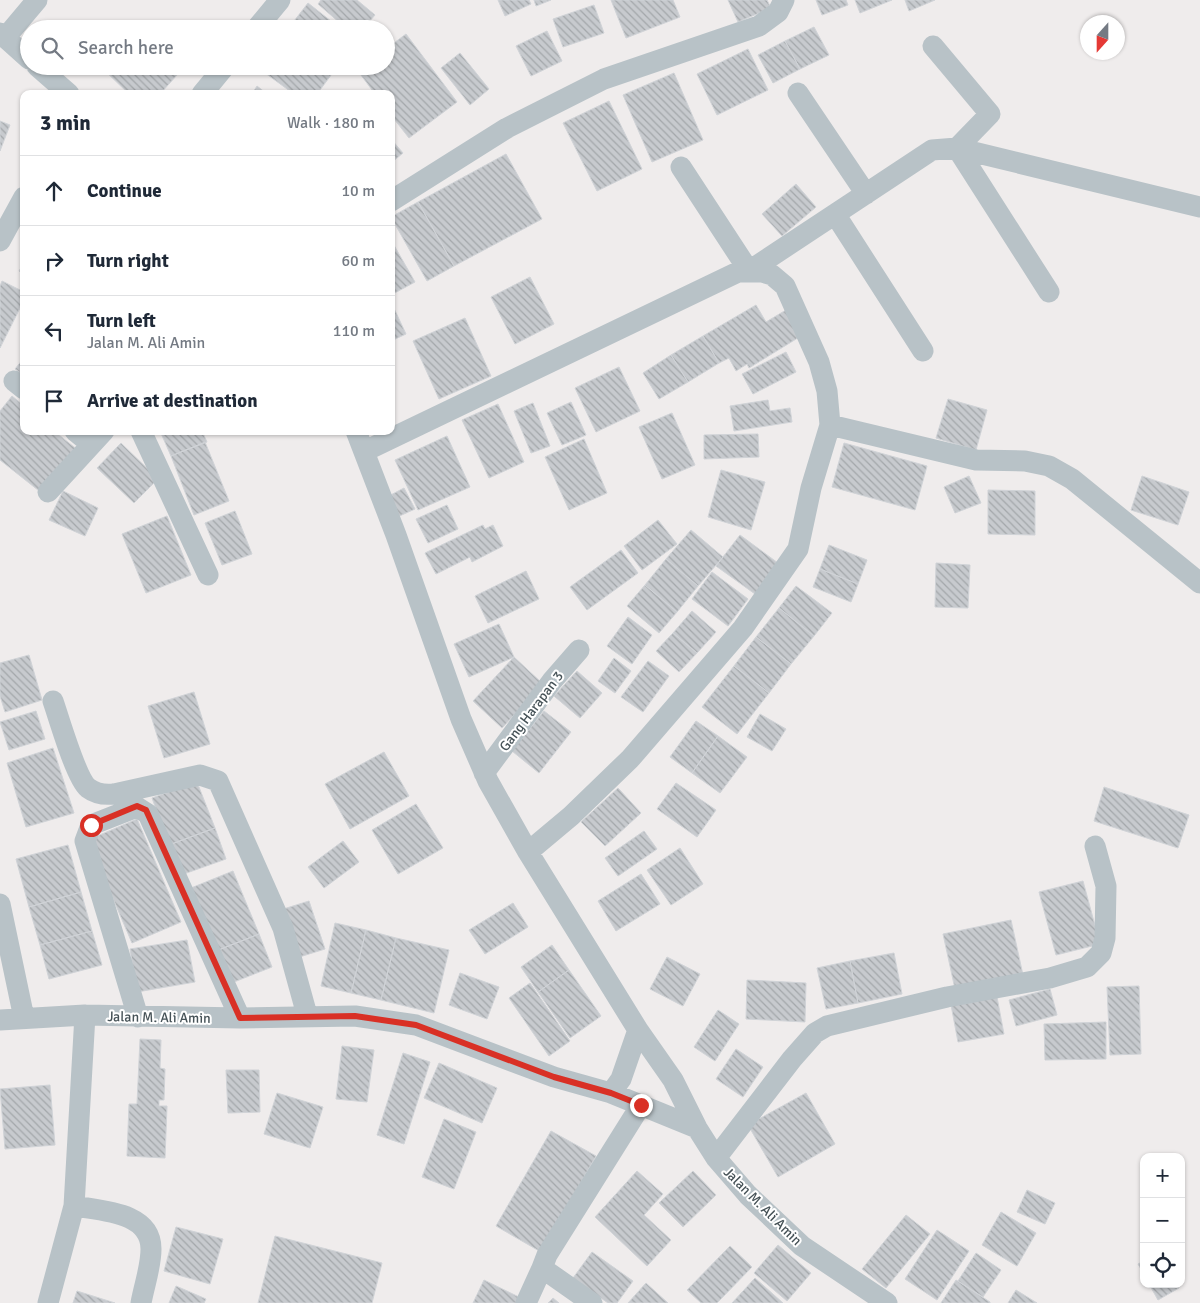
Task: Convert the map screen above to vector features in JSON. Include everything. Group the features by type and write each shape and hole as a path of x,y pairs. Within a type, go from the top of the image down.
{"street":[{"path":"20,52 2,35 37,0"},
{"path":"263,20 280,0"},
{"path":"395,198 507,128 604,80 759,26 778,12 784,0"},
{"path":"933,46 990,114 956,148"},
{"path":"47,75 64,90"},
{"path":"205,90 218,75"},
{"path":"798,93 866,194"},
{"path":"956,148 1049,292"},
{"path":"749,271 932,150 956,148 1200,207"},
{"path":"681,167 749,271"},
{"path":"0,241 20,204"},
{"path":"835,214 923,351"},
{"path":"364,451 738,272 749,271 772,275 785,286 819,362 827,391 830,425 811,488 798,549 743,628 630,759 571,816 528,852"},
{"path":"830,425 976,460 1025,461 1049,466 1072,479 1200,583"},
{"path":"143,435 208,575"},
{"path":"358,435 461,719 484,772 528,852 638,1030 673,1080 697,1128"},
{"path":"48,492 90,436"},
{"name":"Gang Harapan 3","path":"484,772 552,681 579,650"},
{"path":"53,701 78,772 86,787 94,792 106,795 114,794 200,775 218,781 283,928 307,1015"},
{"path":"138,1017 85,841 91,825 137,806 148,814 240,1018"},
{"path":"716,1158 792,1059 815,1033 827,1026 947,997 1050,978 1087,967 1101,953 1105,938 1106,886 1095,846"},
{"path":"0,904 24,1018"},
{"path":"48,1303 74,1206 85,1015"},
{"name":"Jalan M. Ali Amin","path":"0,1020 85,1015 240,1018 307,1015 355,1016 416,1025 554,1077 611,1093 697,1128 716,1158 748,1195 802,1246 887,1303"},
{"path":"611,1093 621,1078 638,1030"},
{"path":"526,1303 547,1255 641,1105"},
{"path":"74,1206 124,1216 140,1223 150,1236 151,1250 141,1303"},
{"path":"542,1268 592,1303"}],"building":[{"path":"321,0 357,0 375,15 371,20 337,20 318,4"},
{"path":"498,0 529,0 531,4 505,16"},
{"path":"534,0 551,0 536,6"},
{"path":"611,0 673,0 680,17 626,38"},
{"path":"728,0 767,0 771,8 738,22"},
{"path":"816,0 846,0 848,5 822,15"},
{"path":"855,0 892,0 860,13"},
{"path":"905,0 935,0 909,11"},
{"path":"308,3 330,20 295,20"},
{"path":"594,5 604,33 563,47 553,19"},
{"path":"814,27 829,55 800,69 785,41"},
{"path":"547,31 562,61 531,76 516,46"},
{"path":"406,34 457,102 409,138 395,120 395,90 372,90 361,75 395,75 395,42"},
{"path":"785,41 800,69 773,83 758,55"},
{"path":"748,49 768,90 717,115 697,74"},
{"path":"460,53 489,89 470,105 441,68"},
{"path":"674,73 703,140 652,162 623,95"},
{"path":"109,75 177,75 164,90 125,90"},
{"path":"268,75 331,75 320,90 288,90"},
{"path":"609,101 642,169 597,191 563,123"},
{"path":"0,121 10,125 0,151"},
{"path":"395,144 403,153 395,160"},
{"path":"506,154 542,219 454,266 418,202"},
{"path":"796,184 816,207 782,236 762,214"},
{"path":"418,202 454,266 427,281 395,224 395,215"},
{"path":"395,247 415,282 395,293"},
{"path":"530,277 554,324 515,344 491,297"},
{"path":"2,281 20,290 20,308 0,348 0,286"},
{"path":"756,305 766,322 786,310 801,336 749,368 747,364 736,371 729,358 719,363 703,336"},
{"path":"395,311 406,334 395,339"},
{"path":"465,318 491,376 439,399 413,341"},
{"path":"703,336 719,363 688,382 671,355"},
{"path":"786,352 796,372 753,394 742,374"},
{"path":"671,355 688,382 659,399 643,373"},
{"path":"20,363 20,372 15,369"},
{"path":"619,367 640,411 596,432 575,388"},
{"path":"12,396 20,403 20,435 59,435 79,451 43,494 0,460 0,411"},
{"path":"948,399 987,410 976,450 936,438"},
{"path":"768,400 770,411 790,408 792,422 734,431 730,406"},
{"path":"571,402 586,435 562,445 547,413"},
{"path":"533,403 550,446 531,453 514,411"},
{"path":"498,404 524,462 489,478 462,420"},
{"path":"672,413 695,465 662,479 639,427"},
{"path":"758,434 759,457 704,459 704,435"},
{"path":"162,435 204,435 207,442 171,456"},
{"path":"447,436 470,487 418,510 395,460"},
{"path":"584,439 607,493 569,510 545,457"},
{"path":"205,442 229,501 194,515 171,456"},
{"path":"121,443 158,479 134,503 97,468"},
{"path":"844,443 927,466 915,510 832,487"},
{"path":"721,470 765,482 751,530 708,517"},
{"path":"969,476 981,503 955,513 944,487"},
{"path":"1142,476 1189,492 1178,525 1131,510"},
{"path":"404,488 415,509 395,518 385,498"},
{"path":"988,490 1035,491 1035,535 988,534"},
{"path":"63,491 98,508 85,536 49,520"},
{"path":"447,505 458,529 428,543 416,519"},
{"path":"235,511 252,554 222,565 205,523"},
{"path":"167,516 191,575 146,593 122,534"},
{"path":"658,520 677,544 642,570 624,546"},
{"path":"483,525 485,529 493,525 503,546 472,562 470,557 436,574 425,553"},
{"path":"691,530 723,557 698,586 666,559"},
{"path":"740,535 778,563 755,594 716,566"},
{"path":"829,545 867,560 858,584 820,569"},
{"path":"621,550 638,573 587,610 570,587"},
{"path":"666,559 698,586 677,612 645,585"},
{"path":"936,563 970,565 968,608 935,607"},
{"path":"820,569 858,584 851,602 813,587"},
{"path":"526,571 539,599 488,623 475,596"},
{"path":"712,572 748,599 728,626 692,599"},
{"path":"645,585 677,612 659,633 627,606"},
{"path":"796,586 832,613 814,636 779,608"},
{"path":"779,608 814,636 791,664 756,637"},
{"path":"692,611 716,632 697,653 673,633"},
{"path":"628,617 652,635 632,664 607,646"},
{"path":"499,624 514,657 469,677 454,644"},
{"path":"673,633 697,653 679,672 656,651"},
{"path":"756,637 791,664 769,693 734,666"},
{"path":"29,655 42,700 5,712 0,696 0,663"},
{"path":"514,657 543,684 502,728 473,701"},
{"path":"614,658 631,671 615,693 598,681"},
{"path":"648,661 669,676 643,712 621,697"},
{"path":"734,666 769,693 737,734 702,707"},
{"path":"577,671 602,693 580,718 554,696"},
{"path":"194,692 210,744 164,758 148,706"},
{"path":"36,711 45,739 9,750 0,722"},
{"path":"544,711 571,732 539,773 512,751"},
{"path":"760,714 786,729 772,751 747,737"},
{"path":"696,721 718,736 692,773 670,757"},
{"path":"718,736 747,757 720,793 692,773"},
{"path":"53,748 74,813 26,827 7,763"},
{"path":"384,752 409,796 350,829 325,784"},
{"path":"197,782 215,828 169,845 152,798"},
{"path":"676,783 716,810 697,837 657,809"},
{"path":"1104,787 1189,815 1178,848 1094,821"},
{"path":"618,788 641,813 605,846 581,822"},
{"path":"416,804 443,848 398,874 372,830"},
{"path":"137,819 181,922 132,943 88,840"},
{"path":"215,828 226,859 181,875 169,845"},
{"path":"644,831 657,849 618,876 605,858"},
{"path":"343,841 359,862 324,888 308,867"},
{"path":"68,845 81,892 29,907 16,859"},
{"path":"680,848 703,884 671,905 647,870"},
{"path":"233,871 259,934 216,951 191,888"},
{"path":"641,874 660,904 616,931 598,901"},
{"path":"1083,881 1100,944 1056,955 1039,892"},
{"path":"81,892 92,931 40,945 29,907"},
{"path":"309,901 325,949 293,959 277,911"},
{"path":"513,903 528,927 485,954 469,930"},
{"path":"1011,920 1023,975 955,989 943,934"},
{"path":"335,923 366,930 351,993 321,986"},
{"path":"366,930 396,938 381,1000 351,993"},
{"path":"92,931 102,965 49,979 40,945"},
{"path":"259,934 272,967 229,984 216,951"},
{"path":"396,938 449,950 434,1013 381,1000"},
{"path":"187,940 195,982 137,992 130,949"},
{"path":"552,945 569,970 538,992 521,967"},
{"path":"894,953 902,994 858,1003 850,961"},
{"path":"667,957 700,974 683,1006 650,989"},
{"path":"850,961 858,1003 826,1009 817,968"},
{"path":"569,970 601,1016 570,1038 538,992"},
{"path":"460,973 499,987 487,1019 449,1005"},
{"path":"747,980 806,983 805,1022 746,1019"},
{"path":"530,983 570,1041 549,1056 509,998"},
{"path":"1139,986 1141,1054 1110,1055 1107,987"},
{"path":"1050,989 1057,1015 1016,1026 1009,1000"},
{"path":"997,997 1004,1034 958,1042 951,1005"},
{"path":"718,1010 739,1024 715,1061 694,1047"},
{"path":"1106,1022 1106,1059 1045,1060 1044,1024"},
{"path":"140,1039 161,1040 160,1068 165,1069 164,1100 159,1100 159,1106 167,1106 165,1158 127,1156 129,1104 137,1104"},
{"path":"342,1046 374,1050 367,1102 336,1099"},
{"path":"736,1049 763,1067 743,1097 716,1079"},
{"path":"403,1053 430,1062 404,1144 377,1135"},
{"path":"439,1063 497,1088 482,1123 424,1098"},
{"path":"226,1070 259,1070 260,1112 228,1113"},
{"path":"50,1085 55,1145 5,1149 0,1089"},
{"path":"277,1093 323,1107 310,1148 264,1134"},
{"path":"806,1093 835,1144 778,1177 748,1125"},
{"path":"444,1119 476,1132 454,1189 422,1177"},
{"path":"551,1131 596,1156 541,1252 496,1226"},
{"path":"637,1171 663,1194 644,1215 671,1240 647,1266 595,1217"},
{"path":"693,1171 716,1195 683,1227 659,1203"},
{"path":"1027,1190 1055,1203 1045,1224 1017,1212"},
{"path":"1001,1212 1036,1233 1017,1266 982,1245"},
{"path":"906,1215 930,1234 886,1288 862,1269"},
{"path":"176,1227 223,1239 210,1284 164,1271"},
{"path":"937,1230 969,1251 937,1300 905,1279"},
{"path":"275,1236 382,1263 372,1303 258,1303"},
{"path":"778,1245 811,1273 787,1301 754,1273"},
{"path":"730,1246 752,1267 717,1303 701,1303 687,1290"},
{"path":"592,1252 633,1281 617,1303 608,1303 573,1278"},
{"path":"976,1253 1001,1270 983,1297 958,1281"},
{"path":"755,1278 783,1303 732,1303"},
{"path":"484,1280 525,1300 523,1303 473,1303"},
{"path":"956,1280 990,1302 990,1303 941,1303"},
{"path":"646,1283 668,1303 628,1303"},
{"path":"176,1286 206,1299 204,1303 169,1303"},
{"path":"1151,1288 1179,1288 1158,1300"},
{"path":"1016,1290 1037,1303 1008,1303"},
{"path":"77,1291 115,1303 73,1303"},
{"path":"553,1298 559,1303 548,1303"}],"route":[{"path":"91,825 137,806 146,810 240,1018 307,1015 355,1016 416,1025 554,1077 611,1093 641,1105"}]}
